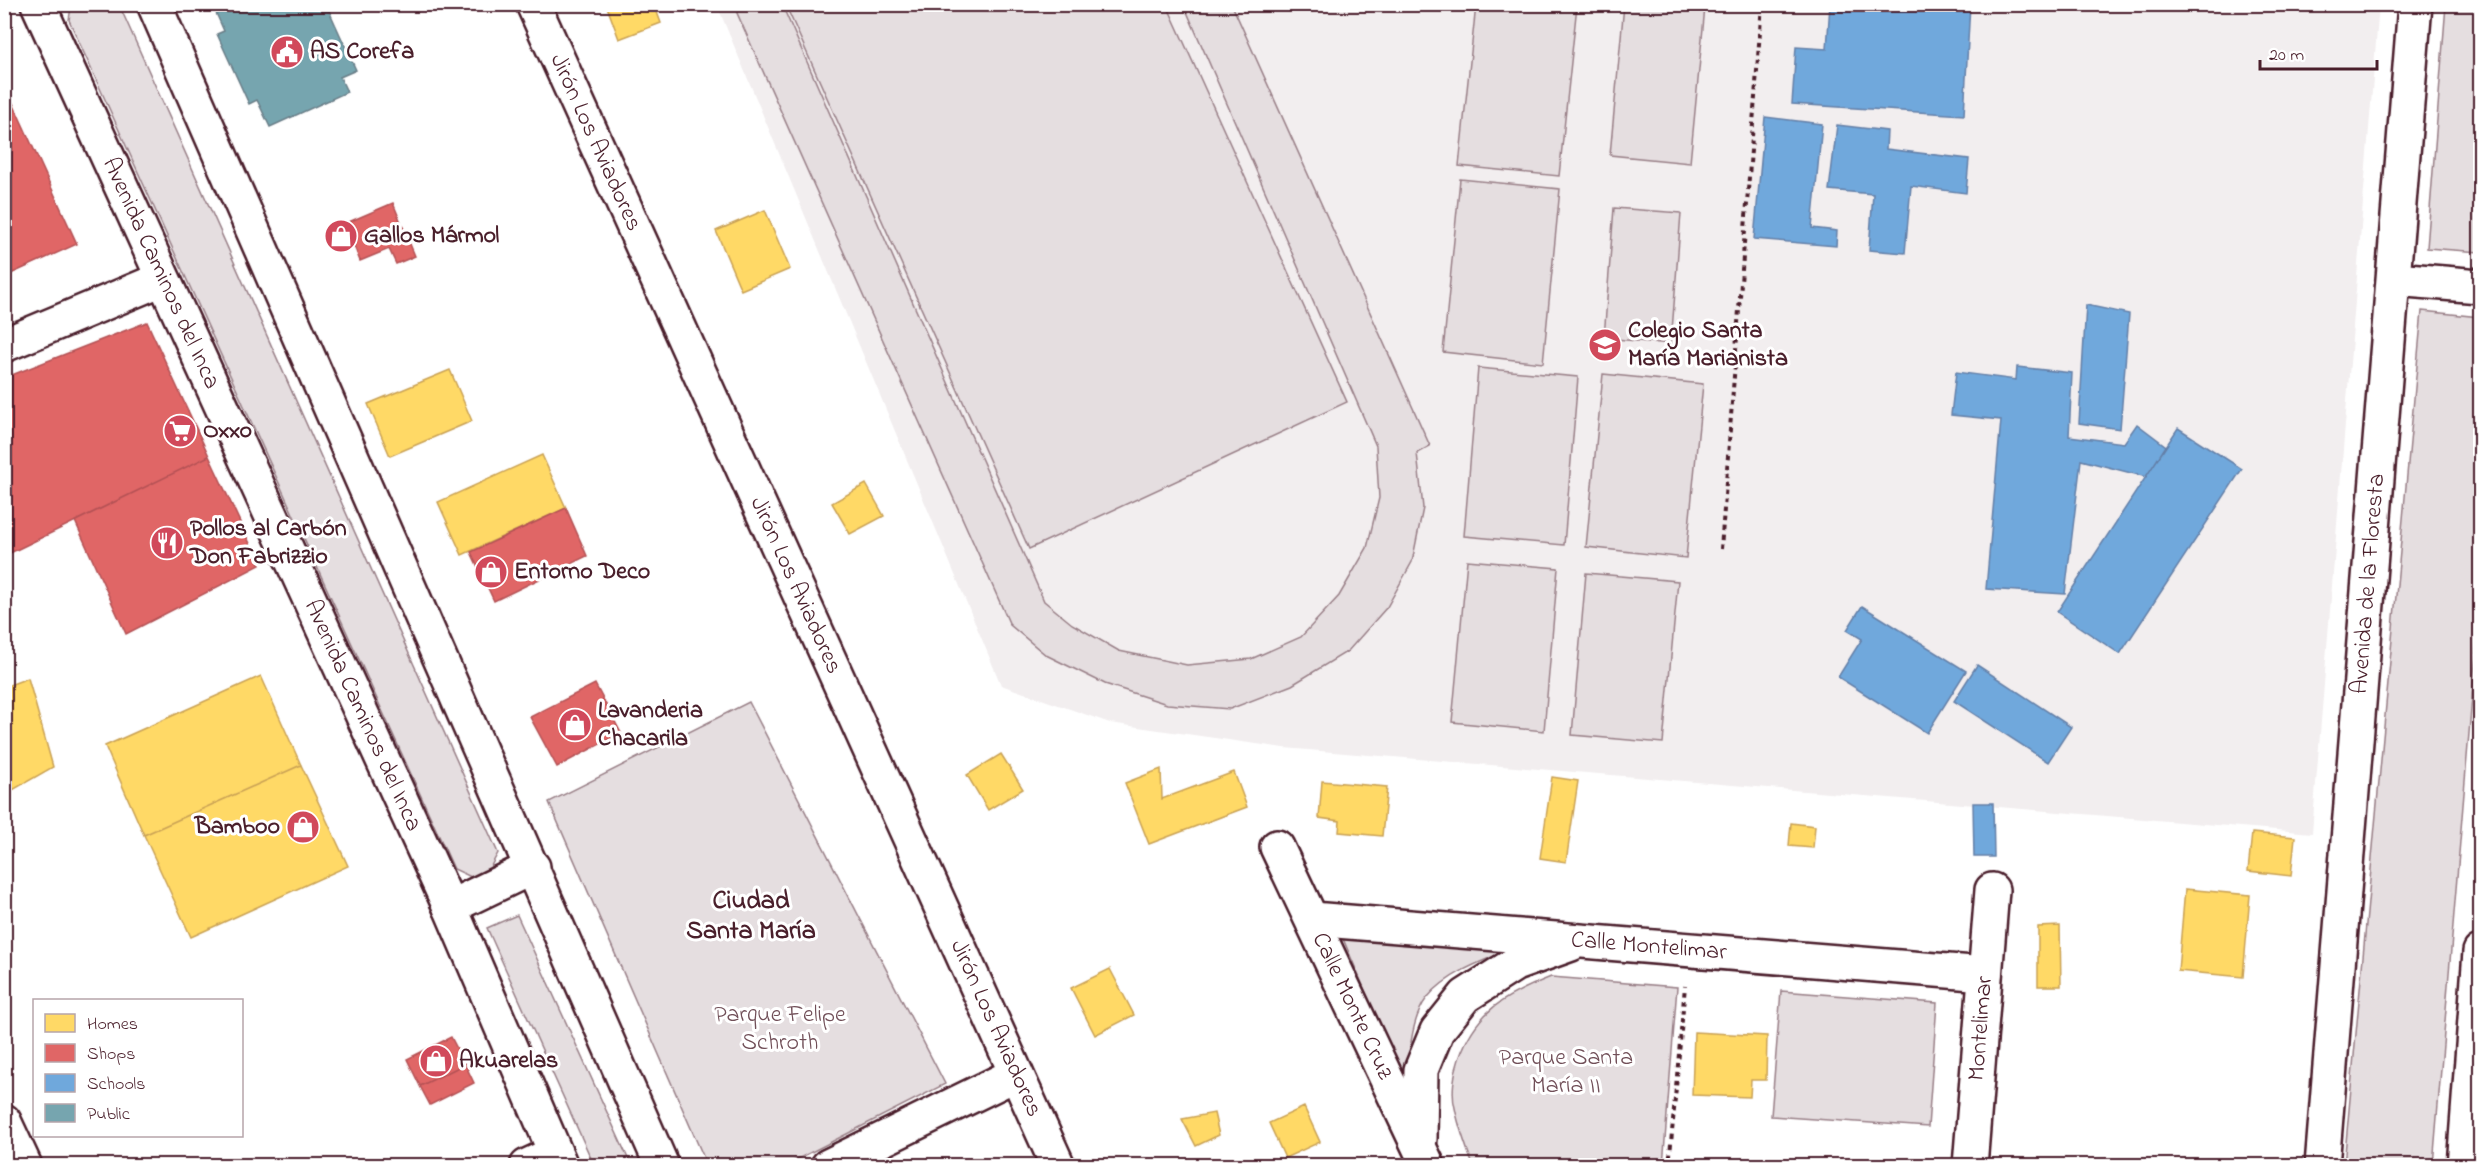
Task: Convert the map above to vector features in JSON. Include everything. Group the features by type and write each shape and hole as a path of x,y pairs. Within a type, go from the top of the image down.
{"street":[{"name":"Avenida Caminos del Inca","path":"38,4 450,908 548,1161"},
{"path":"154,4 662,1166"},
{"name":"Jirón Los Aviadores","path":"533,4 1058,1166"},
{"name":"Avenida de la Floresta","path":"2322,1166 2415,4"},
{"path":"4,345 162,279"},
{"path":"2394,279 2481,286"},
{"name":"Calle Monte Cruz","path":"1277,847 1424,1158"},
{"path":"450,908 533,867"},
{"name":"Montelimar","path":"1970,1166 1992,890"},
{"name":"Calle Montelimar","path":"1312,919 1985,974"},
{"path":"1424,1158 1421,1070 1437,1031 1465,996 1515,964 1585,940"},
{"path":"2464,1166 2481,952"},
{"path":"828,1166 1016,1074"},
{"path":"4,1121 25,1166"}],"path":[{"path":"1721,549 1762,4"},
{"path":"1669,1166 1688,949"}],"shaded area":[{"name":"Colegio Santa María Marianista","path":"717,5 2379,5 2312,833 1284,748 1110,723 1001,685"}],"green space":[{"path":"1676,4 1705,7 1690,163 1610,155 1624,5"},
{"path":"111,5 121,9 498,853 487,873 471,877 454,869 69,20 71,7"},
{"path":"737,5 782,5 1044,601 1072,624 1119,651 1187,665 1251,659 1301,637 1339,596 1367,548 1379,498 1376,446 1184,5 1232,5 1430,446 1417,453 1423,508 1412,562 1387,607 1348,651 1292,685 1230,709 1167,704 1105,684 1046,655 1010,625 737,13"},
{"path":"1167,5 1347,402 1029,549 786,6"},
{"path":"1476,5 1577,5 1559,176 1459,166"},
{"path":"2446,5 2480,5 2480,252 2427,248"},
{"path":"1460,179 1560,189 1543,363 1443,352"},
{"path":"1614,208 1681,213 1671,344 1604,338"},
{"path":"2422,311 2480,317 2480,601 2433,1165 2344,1165"},
{"path":"1478,368 1578,377 1564,545 1464,536"},
{"path":"1603,374 1703,384 1686,558 1586,547"},
{"path":"1467,560 1558,568 1544,731 1452,722"},
{"path":"1586,573 1678,581 1663,743 1572,735"},
{"name":"Parque Felipe Schroth","path":"749,702 945,1084 786,1165 707,1165 549,802"},
{"path":"517,915 631,1165 594,1165 487,928"},
{"path":"1341,934 1519,946 1458,973 1427,998 1421,1007 1414,1029 1406,1087"},
{"name":"Parque Santa María II","path":"1551,977 1677,987 1663,1165 1473,1165 1465,1144 1453,1096 1456,1070 1466,1042 1474,1028 1494,1006"},
{"path":"1781,991 1937,1003 1928,1127 1771,1116"}],"building: Homes":[{"path":"606,4 654,4 661,23 619,39"},
{"path":"765,210 790,269 741,290 716,231"},
{"path":"450,370 472,421 390,456 368,404"},
{"path":"542,455 566,508 462,555 438,502"},
{"path":"866,484 884,516 850,534 832,503"},
{"path":"261,676 301,765 144,835 105,746"},
{"path":"28,678 53,767 4,795 4,687"},
{"path":"1001,754 1023,789 988,810 967,775"},
{"path":"301,765 348,866 191,937 144,835"},
{"path":"1161,769 1162,799 1234,772 1247,807 1149,844 1125,783"},
{"path":"1552,777 1578,781 1566,862 1540,858"},
{"path":"1322,781 1387,787 1382,836 1339,832 1340,821 1319,818"},
{"path":"1791,823 1815,826 1813,848 1789,846"},
{"path":"2252,833 2295,837 2291,876 2248,871"},
{"path":"2185,889 2250,895 2243,977 2178,971"},
{"path":"2060,926 2061,986 2038,986 2038,927"},
{"path":"1110,969 1134,1015 1095,1035 1071,988"},
{"path":"1694,1032 1767,1036 1766,1080 1751,1080 1750,1097 1692,1095"},
{"path":"1304,1107 1320,1142 1285,1158 1269,1123"},
{"path":"1214,1113 1219,1135 1196,1146 1182,1119"}],"building: Shops":[{"path":"4,84 12,101 4,104"},
{"path":"12,101 77,244 4,277 4,104"},
{"path":"393,203 415,256 396,264 389,249 360,261 352,241 337,247 330,230"},
{"path":"147,322 209,456 4,556 4,378"},
{"name":"Pollos al Carbón Don Fabrizzio","path":"209,456 260,565 126,634 75,521"},
{"path":"566,508 587,556 494,601 471,552"},
{"name":"Lavanderia Chacarila","path":"595,684 621,733 557,767 530,717"},
{"name":"Akuarelas","path":"451,1037 465,1064 420,1086 407,1059"},
{"path":"465,1064 474,1083 430,1105 420,1086"}],"building: Schools":[{"path":"1830,4 1970,4 1964,115 1792,104 1796,47 1827,49"},
{"path":"1765,117 1822,124 1812,228 1837,231 1836,246 1754,239"},
{"path":"1837,125 1887,131 1886,149 1969,159 1966,193 1911,186 1905,253 1869,250 1873,194 1829,190"},
{"path":"2086,305 2129,314 2120,429 2079,423"},
{"path":"2017,367 2072,373 2069,436 2124,443 2137,424 2166,446 2146,477 2081,460 2065,594 1986,589 2001,420 1951,415 1956,372 2016,380"},
{"path":"2178,428 2242,469 2120,654 2057,612"},
{"path":"1862,606 1966,671 1927,733 1838,677 1862,639 1847,630"},
{"path":"1977,665 2071,727 2048,762 1954,701"},
{"path":"1973,803 1993,803 1994,857 1974,857"}],"building: Public":[{"name":"AS Corefa","path":"212,4 326,4 356,70 340,77 347,92 270,127 257,100 249,104 217,34 224,31"}],"place":[{"name":"AS Corefa","path":"287,52"},
{"name":"Gallos Mármol","path":"341,236"},
{"name":"Colegio Santa María Marianista","path":"1605,345"},
{"name":"Oxxo","path":"180,431"},
{"name":"Pollos al Carbón Don Fabrizzio","path":"167,543"},
{"name":"Entorno Deco","path":"491,572"},
{"name":"Lavanderia Chacarila","path":"575,725"},
{"name":"Bamboo","path":"303,827"},
{"name":"Akuarelas","path":"436,1061"}],"district":[{"name":"Ciudad Santa María","path":"751,917"}]}
